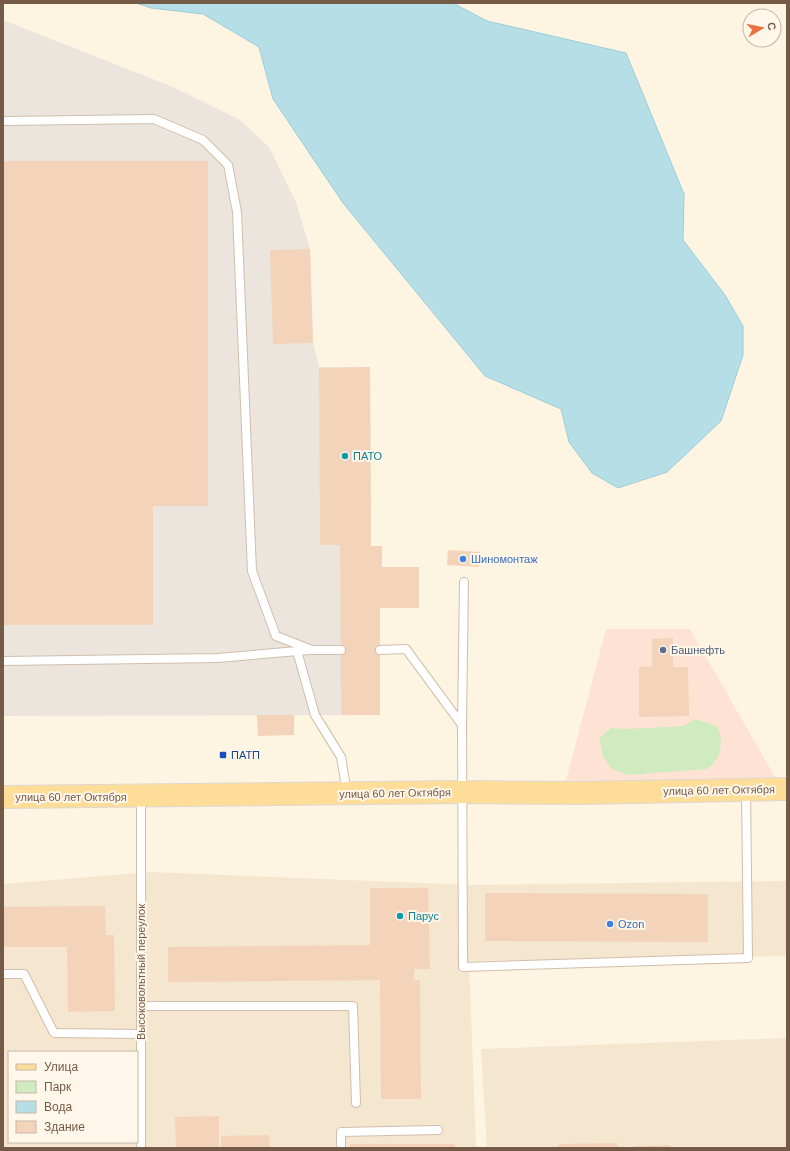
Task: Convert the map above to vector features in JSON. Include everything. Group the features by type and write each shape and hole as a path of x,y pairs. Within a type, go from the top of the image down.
{"main road":[{"name":"улица 60 лет Октября","path":"3,797 462,792 579,793 787,789"}],"lane":[{"path":"3,121 154,119 203,140 228,165 237,212 252,571 276,636 312,650"},
{"path":"464,582 462,725 463,967 748,958 746,789"},
{"path":"380,650 406,649 462,725"},
{"path":"3,661 218,658 312,650 341,650"},
{"path":"297,651 315,715 341,757 347,794"},
{"name":"Высоковольтный переулок","path":"141,796 141,1148"},
{"path":"3,974 24,974 54,1033 141,1034"},
{"path":"141,1006 353,1006 356,1103"},
{"path":"340,1148 341,1132 438,1130"}],"shaded area":[{"path":"3,20 173,87 240,120 269,147 296,202 310,249 313,343 319,367 370,367 371,546 382,546 382,567 419,567 419,608 380,608 380,715 3,716"},
{"path":"606,629 690,629 776,779 565,784"},
{"path":"152,872 471,885 787,881 787,956 469,961 476,1148 3,1148 3,884"},
{"path":"787,1038 787,1148 487,1148 481,1049"}],"green space":[{"path":"695,719 717,726 719,730 721,745 719,755 714,763 707,769 628,775 612,769 603,757 599,738 611,728 624,729 684,726"}],"water":[{"path":"136,3 453,3 487,21 626,53 684,194 683,240 725,295 743,326 743,355 721,421 667,472 618,488 592,473 569,442 561,409 485,376 343,203 273,99 259,47 203,14 151,8"}],"building":[{"path":"3,161 208,161 208,506 153,506 153,625 3,625"},
{"path":"310,249 313,343 273,344 270,250"},
{"name":"ПАТО","path":"370,367 371,546 382,546 382,567 419,567 419,608 380,608 380,715 341,715 340,545 320,545 319,368"},
{"name":"Шиномонтаж","path":"448,550 480,552 479,567 447,565"},
{"path":"673,638 673,667 688,667 689,716 639,717 639,667 652,666 652,639"},
{"path":"257,715 294,715 294,735 258,736"},
{"path":"370,888 428,888 430,969 414,969 414,980 420,980 421,1099 381,1099 380,980 168,982 168,947 370,945"},
{"path":"485,893 708,894 708,942 485,941"},
{"path":"105,906 106,935 114,935 115,1011 68,1012 67,947 3,947 3,907"},
{"path":"219,1116 219,1148 176,1148 175,1117"},
{"path":"269,1135 270,1148 221,1148 221,1136"},
{"path":"617,1143 617,1148 559,1148 559,1144"},
{"path":"350,1144 455,1144 455,1148 350,1148"},
{"path":"670,1145 670,1148 633,1148 633,1146"}],"place":[{"name":"ПАТО","path":"345,456"},
{"name":"Шиномонтаж","path":"463,559"},
{"name":"Башнефть","path":"663,650"},
{"name":"ПАТП","path":"223,755"},
{"name":"Парус","path":"400,916"},
{"name":"Ozon","path":"610,924"}]}
